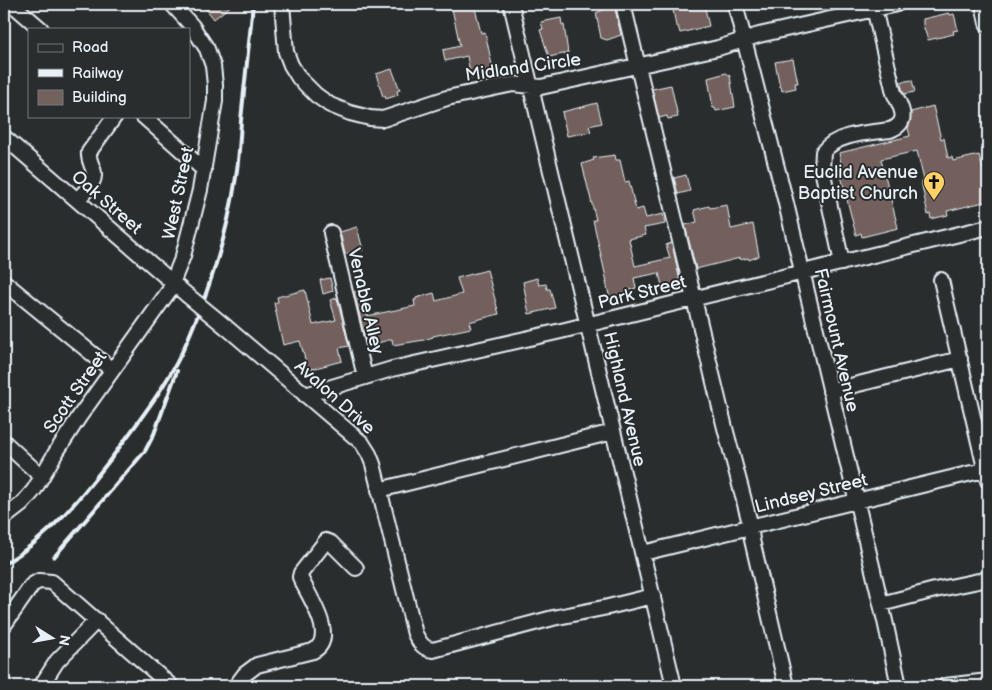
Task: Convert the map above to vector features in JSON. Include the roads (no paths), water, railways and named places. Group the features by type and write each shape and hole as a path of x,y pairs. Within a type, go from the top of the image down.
{"main road":[{"path":"984,4 988,23"}],"street":[{"path":"12,4 40,28"},
{"name":"West Street","path":"172,4 200,37 207,49 215,85 215,101 200,190 183,256 173,283"},
{"name":"Midland Circle","path":"282,4 286,52 299,78 316,95 330,105 350,113 384,119 447,98 513,84 541,87 744,41 759,35 874,6 897,4"},
{"name":"Highland Avenue","path":"511,4 674,686"},
{"path":"623,4 725,428 751,527 752,540 786,686"},
{"name":"Fairmount Avenue","path":"735,4 802,273 881,604 898,686"},
{"path":"842,263 822,169 823,152 839,140 847,137 897,128 903,116 901,106 894,93 874,6"},
{"path":"77,200 96,175 88,157 89,152 114,118"},
{"path":"144,118 204,170"},
{"name":"Oak Street","path":"4,136 187,294"},
{"name":"Park Street","path":"306,395 392,370 988,227"},
{"name":"Venable Alley","path":"331,233 365,377"},
{"path":"941,280 988,473"},
{"path":"4,282 112,370"},
{"name":"Scott Street","path":"4,518 22,504 34,490 55,454 173,283"},
{"name":"Avalon Drive","path":"187,294 362,443 372,459 415,634 426,649 433,650 553,618 653,596"},
{"path":"830,391 960,359"},
{"path":"379,490 613,432"},
{"path":"4,442 42,477"},
{"name":"Lindsey Street","path":"643,553 856,501 988,473"},
{"path":"236,686 252,668 313,651 322,643 322,623 300,577 301,573 326,541 331,543 356,568"},
{"path":"881,604 988,579"},
{"path":"4,625 32,585 45,580 57,585 171,686"},
{"path":"42,686 57,661 97,620"},
{"path":"945,686 988,681"}],"railway":[{"path":"4,564 36,542 89,487 154,400 181,355 204,300 217,260 233,198 253,4"},
{"path":"54,557 145,451 154,434 177,371"}],"place":[{"name":"Euclid Avenue Baptist Church","path":"934,201"}]}
